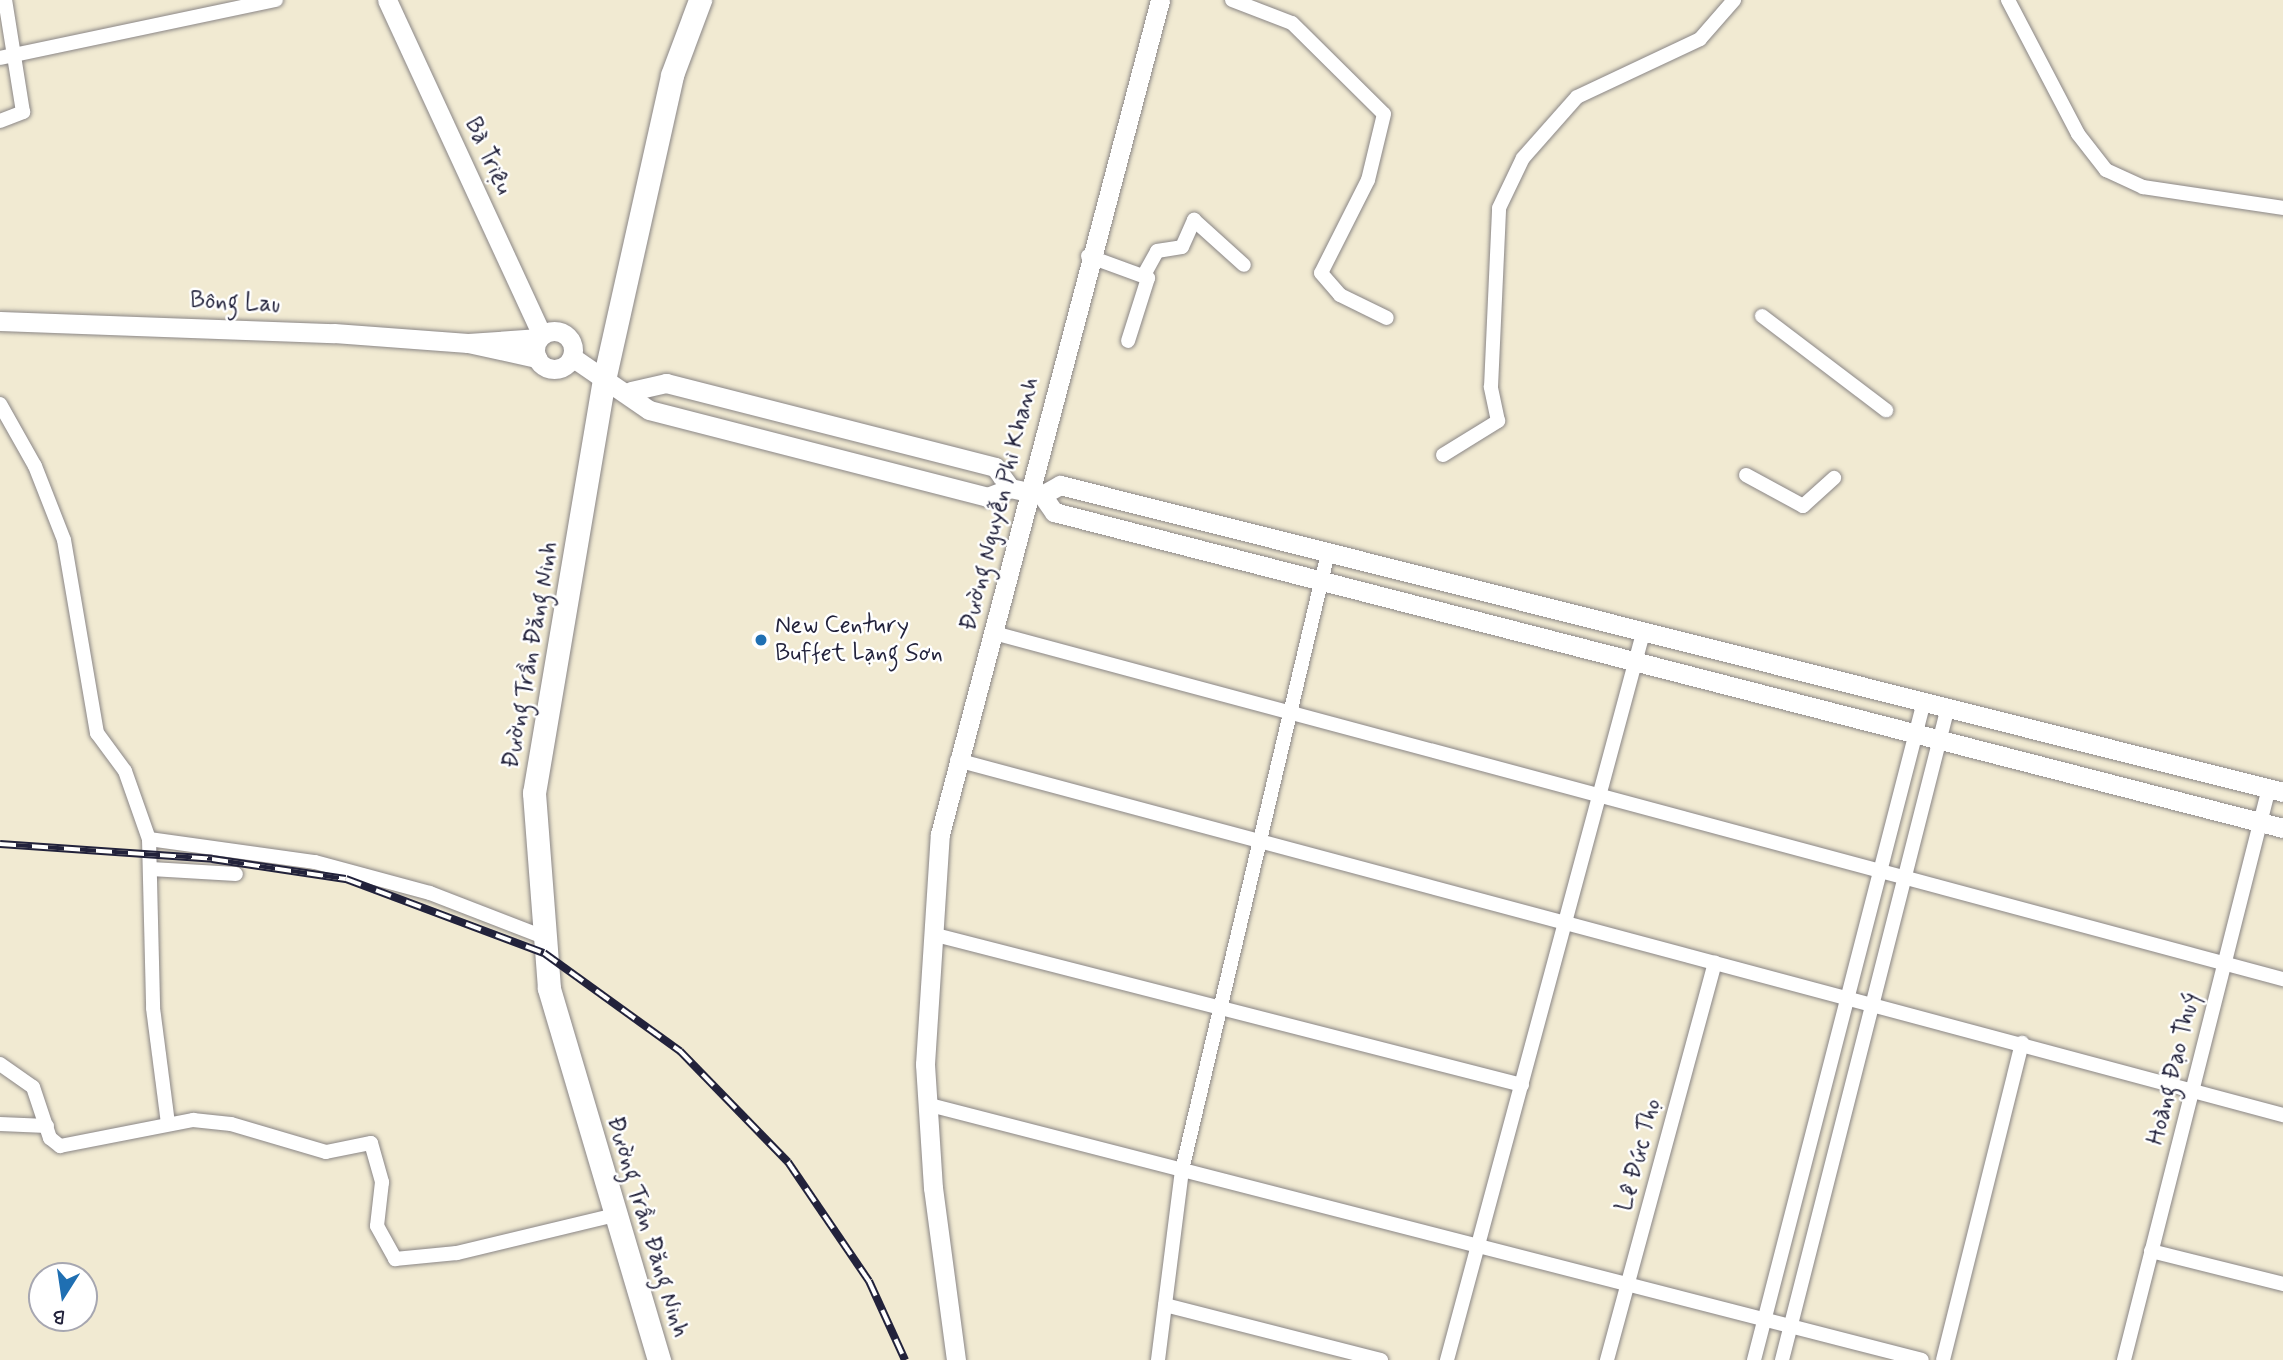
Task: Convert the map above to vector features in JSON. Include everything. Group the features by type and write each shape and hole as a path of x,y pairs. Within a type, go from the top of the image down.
{"main road":[{"name":"Đường Trần Đăng Ninh","path":"659,1360 549,988 541,936 538,750 604,380 672,75 701,0"}],"street":[{"path":"0,121 23,112 5,57 5,0"},
{"path":"5,57 276,0"},
{"name":"Bà Triệu","path":"387,0 540,336"},
{"name":"Đường Nguyễn Phi Khanh","path":"956,1360 926,1104 932,934 940,834 957,760 994,633 1027,491 1088,256 1160,0"},
{"path":"1232,0 1292,23 1384,114 1368,180 1321,273 1340,295 1387,318"},
{"path":"1443,455 1499,419 1491,387 1502,262 1499,217 1512,175 1577,97 1700,39 1734,0"},
{"path":"2008,0 2078,134 2106,170 2143,187 2283,208"},
{"path":"1128,341 1148,286 1145,273 1157,251 1182,247 1195,220 1244,265"},
{"path":"1088,256 1145,273"},
{"path":"1762,316 1885,410"},
{"name":"Bông Lau","path":"0,321 202,325 468,343"},
{"path":"468,343 540,336 556,331 569,337 572,357 604,380 631,391 649,410 987,497 1060,485 1923,705 2276,790"},
{"path":"537,358 540,336"},
{"path":"468,343 537,358 556,370 572,357"},
{"path":"631,391 666,383 995,467 1054,512 2283,828"},
{"path":"0,404 35,466 64,540 97,733 125,771 149,839 153,1008 168,1124"},
{"path":"1746,475 1803,506 1834,478"},
{"path":"1158,1360 1182,1170 1328,553"},
{"path":"994,633 2283,979"},
{"path":"1447,1360 1643,633"},
{"path":"1754,1360 1923,705"},
{"path":"1782,1360 1947,711"},
{"path":"957,760 2283,1115"},
{"name":"Hoàng Đạo Thuý","path":"2124,1360 2261,822 2276,790"},
{"path":"149,839 315,862 430,893 541,936"},
{"path":"150,869 236,874"},
{"path":"932,934 1522,1084"},
{"name":"Lê Đức Thọ","path":"1607,1360 1715,962"},
{"path":"1942,1360 2022,1043"},
{"path":"0,1064 33,1087 52,1142 65,1147 168,1124 231,1124 326,1152 371,1143 382,1182 377,1226 395,1259 457,1253 615,1214"},
{"path":"926,1104 1922,1360"},
{"path":"0,1124 47,1126"},
{"path":"2151,1251 2283,1284"},
{"path":"1165,1304 1381,1360"}],"railway":[{"path":"0,844 212,859 346,879 544,953 680,1051 788,1162 869,1281 905,1360"}],"place":[{"name":"New Century Buffet Lạng Sơn","path":"761,640"}]}
